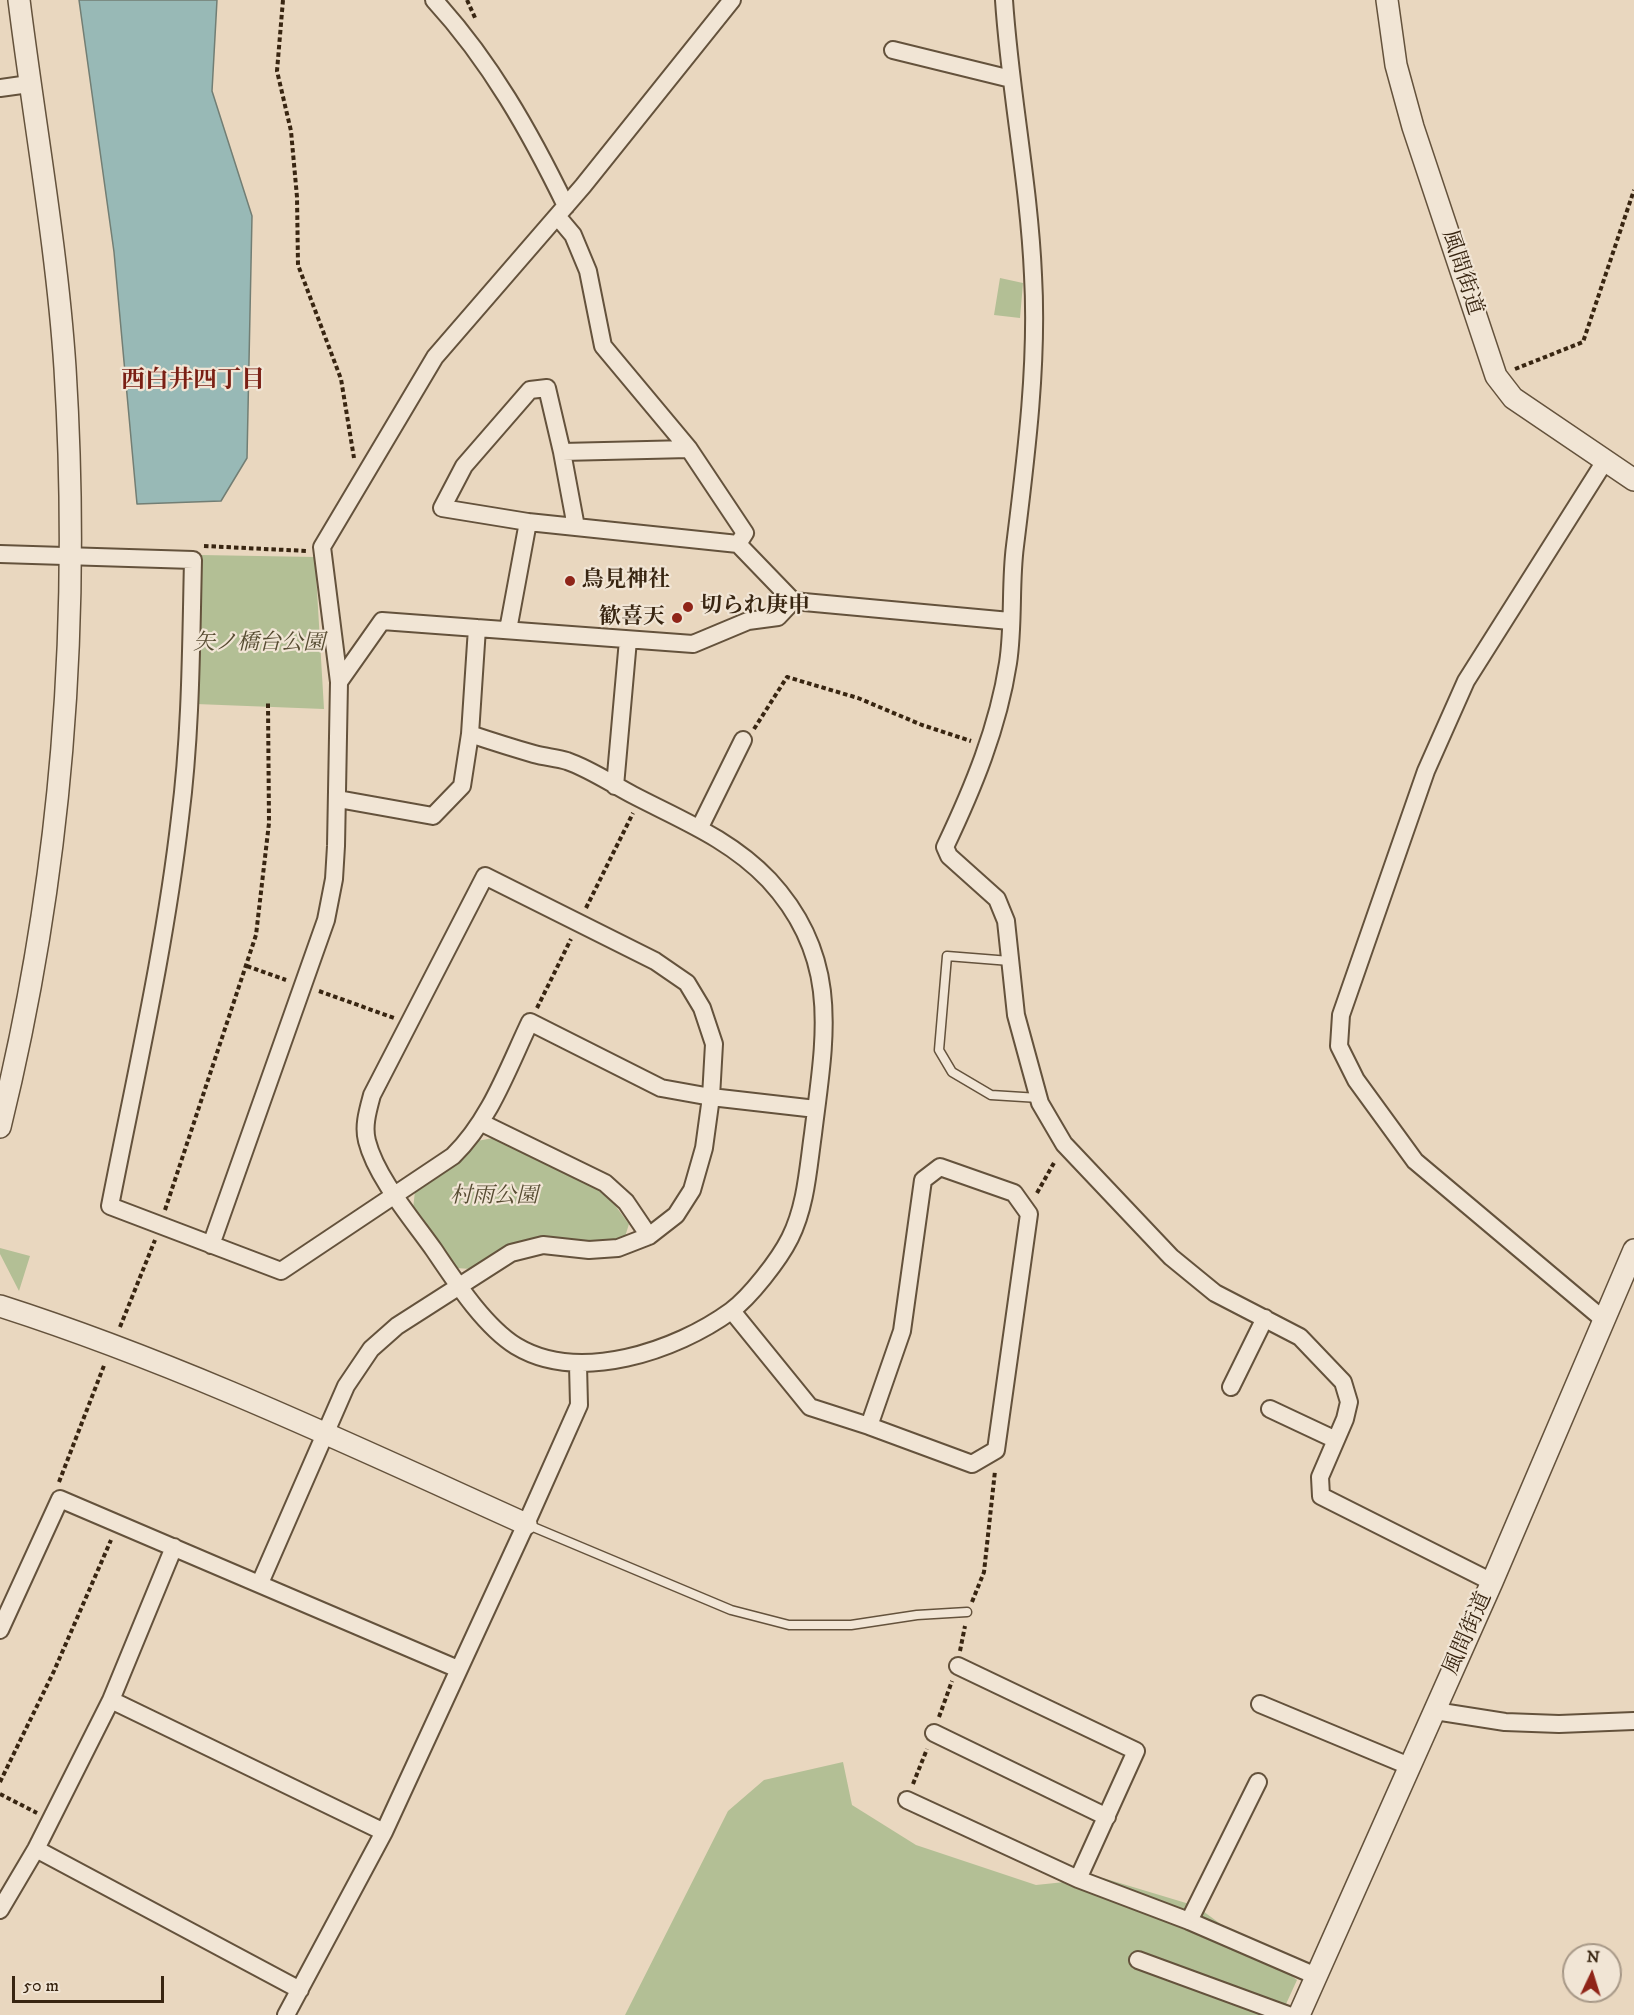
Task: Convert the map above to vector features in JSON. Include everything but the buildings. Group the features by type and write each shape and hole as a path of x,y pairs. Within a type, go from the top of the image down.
{"street":[{"path":"0,1127 21,1043 41,934 63,750 70,633 64,365 19,0"},
{"path":"434,0 476,51 500,85 541,154 561,211 588,271 603,346 689,449 745,533 738,544"},
{"path":"211,1245 326,920 334,879 338,799 339,682 322,548 435,357 561,211 732,0"},
{"path":"1004,0 1011,79 1029,210 1034,277 1030,380 1008,662 988,747 971,792 945,847 949,856 997,899 1006,921 1016,1015 1039,1098 1064,1144 1171,1257 1215,1293 1300,1337 1343,1382 1349,1402 1320,1478 1321,1496 1492,1582"},
{"name":"風間街道","path":"1387,0 1396,65 1413,127 1496,376 1513,398 1634,480"},
{"path":"893,50 1011,79"},
{"path":"0,88 29,84"},
{"path":"576,527 547,388 530,390 464,466 442,508 528,522 738,544 793,601 1010,621"},
{"path":"562,452 689,449"},
{"path":"1604,1320 1415,1161 1356,1080 1339,1046 1341,1015 1426,771 1462,691 1605,461"},
{"path":"508,630 528,522"},
{"path":"0,554 193,560 190,700 180,819 149,1008 110,1206 281,1271 453,1156 482,1123 530,1022 661,1088 711,1097 816,1109"},
{"path":"339,682 382,621 693,644 748,621 778,617 793,601"},
{"path":"338,799 433,816 462,786 470,734 477,628"},
{"path":"615,786 628,639"},
{"path":"260,1583 346,1386 371,1349 397,1326 460,1287 511,1253 543,1245 589,1250 618,1248 649,1236 676,1215 692,1190 704,1148 711,1097 714,1044 702,1008 687,983 656,961 485,876 372,1095 366,1115 366,1139 375,1161 395,1194 460,1287 495,1328 517,1346 548,1359 578,1365 639,1354 683,1338 732,1311 763,1278 790,1239 805,1195 826,1026 824,994 817,966 792,908 769,880 739,852 700,827 569,762 470,734"},
{"path":"700,827 743,740"},
{"path":"482,1123 605,1183 626,1202 649,1236"},
{"path":"732,1311 810,1407 972,1464 996,1450 1028,1214 1014,1192 940,1167 923,1180 902,1332 869,1426"},
{"name":"風間街道","path":"1299,2015 1408,1766 1435,1712 1492,1582 1634,1250"},
{"path":"0,1306 114,1344 326,1433 526,1524"},
{"path":"1231,1387 1265,1318"},
{"path":"286,2015 384,1832 526,1524 579,1405 578,1365"},
{"path":"1270,1409 1336,1440"},
{"path":"0,1630 60,1499 458,1669"},
{"path":"0,1910 36,1849 111,1700 174,1547"},
{"path":"957,1666 1136,1752 1078,1879"},
{"path":"111,1700 384,1832"},
{"path":"1260,1704 1408,1766"},
{"path":"1435,1712 1516,1722 1559,1724 1634,1721"},
{"path":"934,1733 1107,1817"},
{"path":"1189,1921 1258,1782"},
{"path":"907,1800 1078,1879 1189,1921 1316,1976"},
{"path":"36,1849 300,1990"},
{"path":"1138,1960 1288,2015"}],"lane":[{"path":"1011,961 947,957 939,1050 952,1072 991,1095 1039,1098"},
{"path":"526,1524 731,1611 789,1625 851,1625 917,1615 967,1612"}],"path":[{"path":"283,0 277,71 291,130 297,197 298,265 341,379 354,459 367,471"},
{"path":"1496,376 1582,342 1634,190"},
{"path":"201,546 309,551"},
{"path":"743,740 747,739 788,677 858,698 922,725 988,747"},
{"path":"118,1334 160,1226 247,966 262,899 269,823 268,703"},
{"path":"247,966 408,1023"},
{"path":"1028,1214 1040,1185 1064,1144"},
{"path":"60,1499 56,1491 108,1356"},
{"path":"0,1782 54,1671 118,1523"},
{"path":"0,1794 51,1820"}],"green space":[{"path":"1000,278 1023,283 1020,318 994,315"},
{"name":"矢ノ橋台公園","path":"201,555 315,557 324,709 196,704"},
{"name":"村雨公園","path":"493,1138 596,1188 614,1204 629,1224 623,1243 534,1243 471,1269 456,1268 413,1209 415,1191 473,1148 477,1141"},
{"path":"0,1248 30,1256 19,1291 0,1254"},
{"path":"843,1762 852,1805 916,1845 1036,1885 1103,1878 1196,1906 1297,1980 1281,2015 625,2015 728,1811 764,1780"}],"water":[{"path":"79,0 217,0 212,91 252,216 247,458 221,501 137,504 114,252"}],"place":[{"name":"鳥見神社","path":"570,581"},
{"name":"切られ庚申","path":"688,607"},
{"name":"歓喜天","path":"677,618"}],"district":[{"name":"西白井四丁目","path":"193,382"}]}
